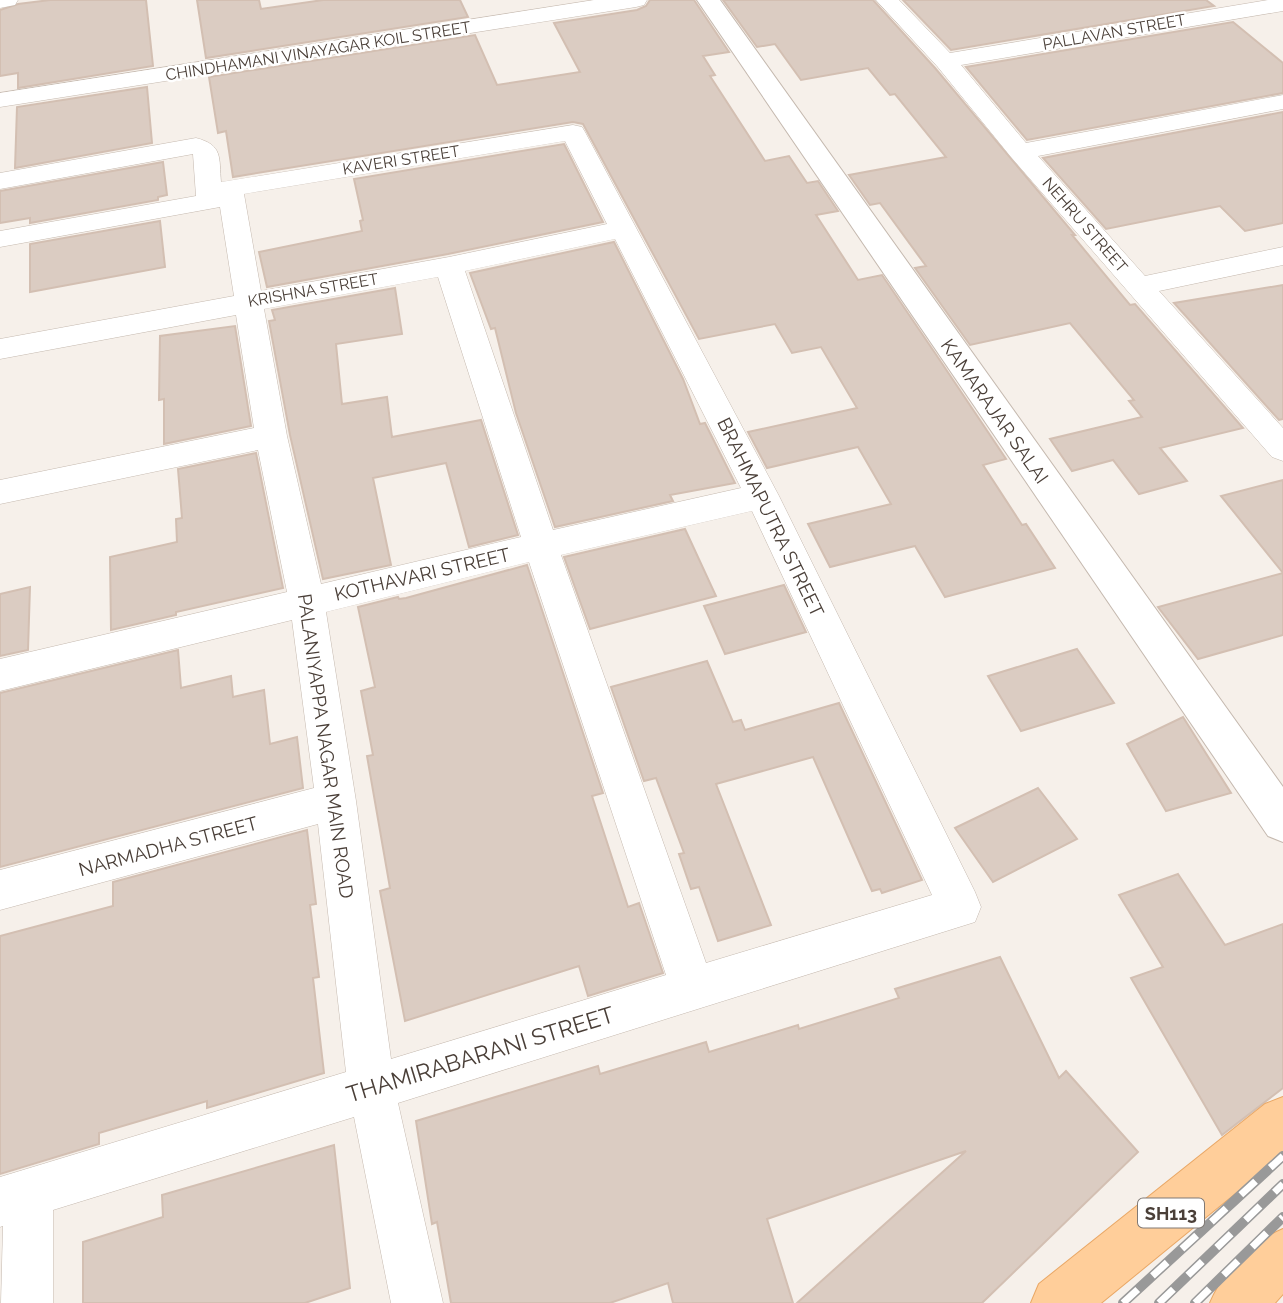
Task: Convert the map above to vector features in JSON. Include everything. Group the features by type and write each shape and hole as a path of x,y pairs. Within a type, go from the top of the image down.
{"main road":[{"name":"SH113","path":"1058,1303 1283,1122"},
{"path":"1237,1303 1283,1256"}],"street":[{"path":"0,1 7,0"},
{"name":"CHINDHAMANI VINAYAGAR KOIL STREET","path":"0,100 514,9 636,0"},
{"name":"KAMARAJAR SALAI","path":"708,0 1283,822"},
{"name":"NEHRU STREET","path":"887,0 945,61 1020,152 1283,449"},
{"name":"PALLAVAN STREET","path":"945,61 1283,4"},
{"path":"1020,152 1283,102"},
{"name":"KAVERI STREET","path":"0,239 573,132"},
{"name":"BRAHMAPUTRA STREET","path":"573,132 762,496 960,907"},
{"name":"PALANIYAPPA NAGAR MAIN ROAD","path":"0,181 196,146 204,149 206,153 248,301 271,436 307,602 336,801 371,1087 417,1303"},
{"name":"KRISHNA STREET","path":"0,349 248,301 449,266 625,229"},
{"path":"1139,286 1283,256"},
{"path":"449,266 692,989"},
{"path":"0,492 271,436"},
{"name":"KOTHAVARI STREET","path":"0,675 762,496"},
{"name":"NARMADHA STREET","path":"0,890 336,801"},
{"name":"THAMIRABARANI STREET","path":"14,1198 960,907"},
{"path":"14,1198 27,1303"}],"building":[{"path":"50,0 146,0 153,66 18,88 18,73 0,76 0,10 18,4"},
{"path":"197,0 259,0 261,9 323,0 460,0 468,17 206,58"},
{"path":"650,0 694,0 729,52 703,56 715,75 710,76 765,161 789,156 807,183 818,181 838,211 816,215 858,280 882,275 935,353 1006,459 983,465 1022,525 1026,524 1055,568 945,597 915,546 830,567 808,524 891,504 858,447 767,468 748,432 857,408 821,347 792,353 775,324 699,339 583,124 573,122 233,177 226,131 218,133 209,77 475,35 497,85 580,72 554,23 637,10 646,6"},
{"path":"723,0 873,0 935,68 1130,305 1135,304 1243,428 1160,448 1187,481 1139,494 1113,460 1072,471 1050,439 1142,417 1129,401 1134,400 1070,323 970,345 915,268 926,266 880,203 870,205 849,175 946,157 895,94 890,95 868,68 801,80 775,44 757,47"},
{"path":"903,0 1206,0 1214,6 951,50"},
{"path":"1233,22 1283,63 1283,93 1027,140 966,67"},
{"path":"147,87 152,143 15,168 17,107"},
{"path":"1283,112 1283,223 1245,231 1220,206 1106,229 1043,158"},
{"path":"564,144 603,222 267,287 259,252 362,231 360,221 363,220 354,179"},
{"path":"163,162 167,195 158,197 158,200 30,223 30,218 0,223 0,191"},
{"path":"160,221 165,267 30,292 30,244"},
{"path":"614,242 683,379 700,424 705,423 735,483 670,495 673,501 555,527 516,413 495,328 491,329 470,273"},
{"path":"1283,285 1283,419 1279,420 1174,303"},
{"path":"395,288 402,334 336,344 342,404 387,397 392,437 481,420 518,535 469,547 446,463 373,478 391,565 323,579 290,435 269,321 275,320 272,310"},
{"path":"235,326 251,426 164,444 164,399 159,400 160,336"},
{"path":"256,453 283,588 111,630 110,557 177,542 176,519 182,518 178,469"},
{"path":"1283,480 1283,573 1221,496"},
{"path":"685,529 716,596 590,629 564,557"},
{"path":"527,565 603,793 592,796 628,907 639,903 663,973 588,996 579,966 405,1021 380,891 390,888 367,756 373,755 361,691 375,687 358,607 398,597 406,598"},
{"path":"1283,573 1283,635 1198,659 1158,607"},
{"path":"784,585 806,632 725,654 704,606"},
{"path":"30,587 28,650 0,656 0,594"},
{"path":"1077,649 1114,703 1021,731 988,676"},
{"path":"178,650 181,688 231,676 233,697 264,690 270,744 297,737 303,788 0,867 0,693"},
{"path":"707,661 733,722 741,720 745,730 839,703 922,880 882,893 880,889 872,891 813,757 716,784 771,925 718,941 699,887 691,889 679,854 684,853 656,778 644,781 611,687"},
{"path":"1183,717 1231,793 1166,811 1127,744"},
{"path":"1038,788 1077,839 993,882 955,828"},
{"path":"307,830 316,904 310,905 319,977 313,978 324,1073 207,1108 207,1101 99,1133 99,1144 0,1174 0,936 113,906 113,882"},
{"path":"1178,874 1225,945 1283,924 1283,1088 1222,1135 1131,978 1163,967 1119,895"},
{"path":"1000,957 1059,1078 1066,1071 1138,1152 982,1303 797,1303 966,1151 767,1219 793,1303 673,1303 668,1283 610,1303 451,1303 437,1222 432,1224 416,1121 598,1066 600,1074 706,1042 709,1052 798,1025 799,1029 899,998 895,989"},
{"path":"334,1145 350,1288 305,1303 83,1303 83,1242 163,1217 162,1195"}],"railway":[{"path":"1123,1303 1283,1156"},
{"path":"1159,1303 1283,1184"},
{"path":"1195,1303 1283,1217"}]}
